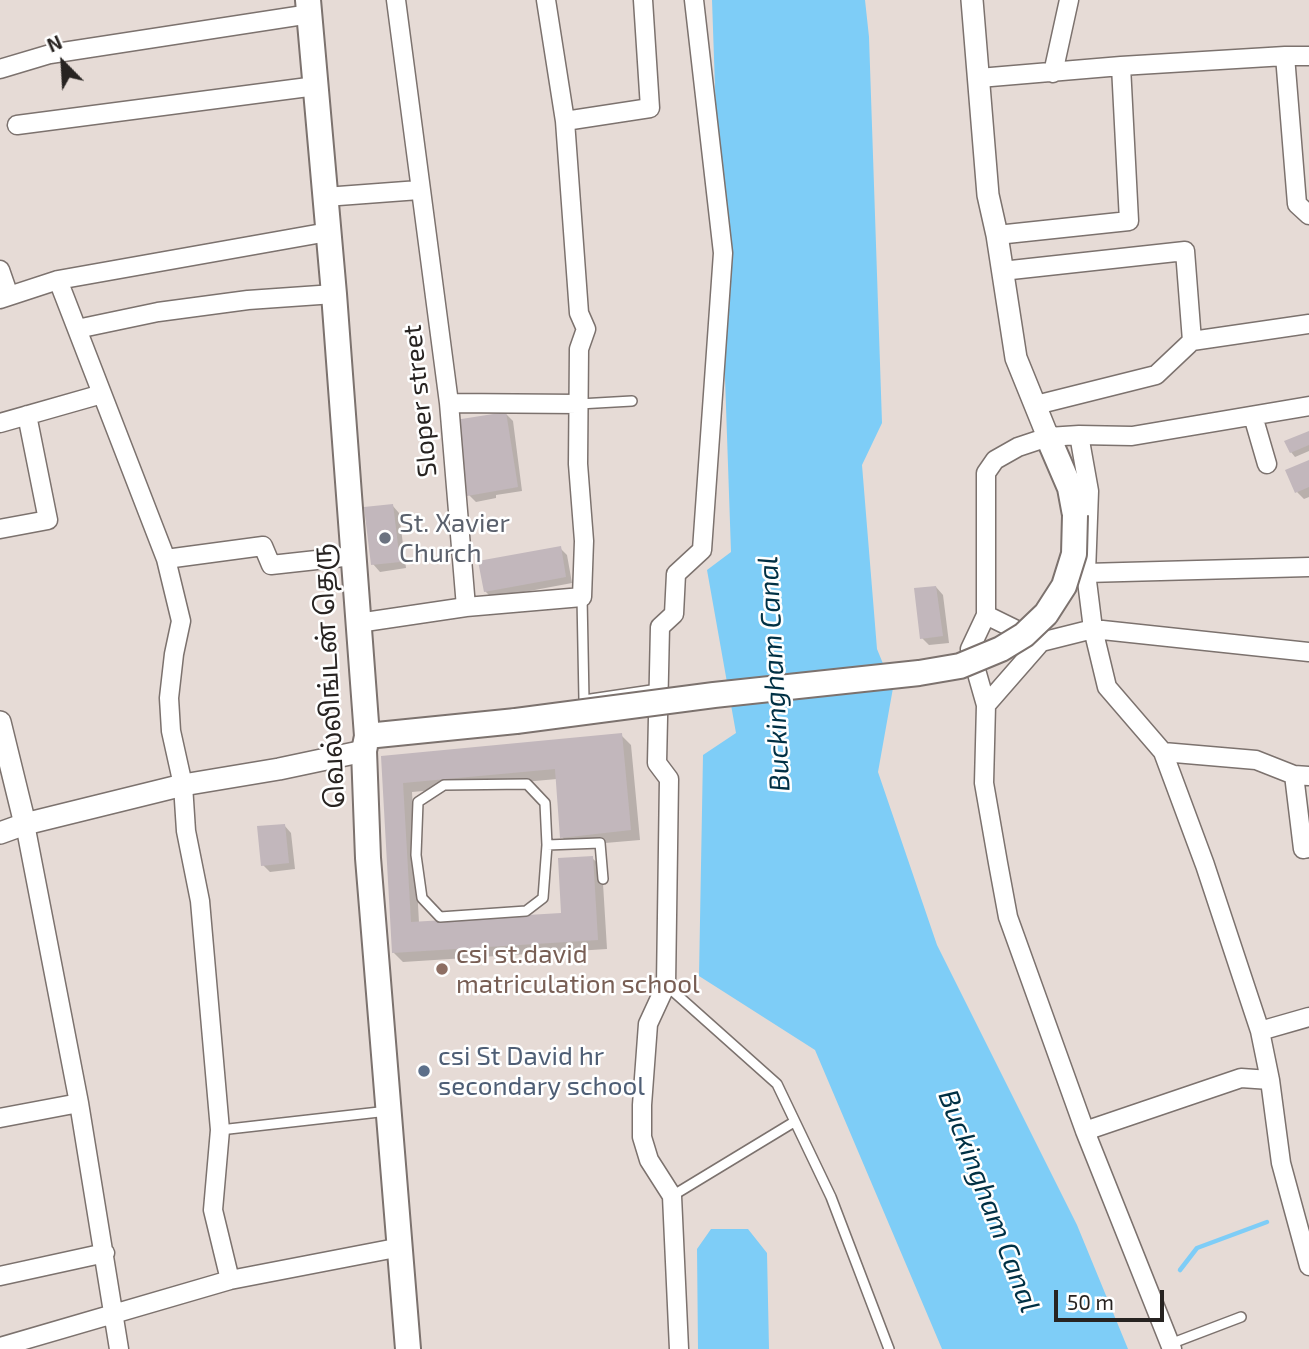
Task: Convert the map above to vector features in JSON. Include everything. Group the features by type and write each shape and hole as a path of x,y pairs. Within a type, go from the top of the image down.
{"main road":[{"name":"வெல்லிங்டன் தெரு","path":"309,7 334,294 366,743 368,858 404,1298"},
{"path":"366,743 714,695 919,673 960,666 1001,649 1024,635 1046,614 1065,586 1073,554 1075,514 1070,488 1048,437"},
{"path":"406,1323 408,1349"}],"street":[{"name":"Sloper street","path":"396,0 449,403 466,607"},
{"path":"358,623 466,607 582,597 584,541 578,464 579,349 586,329 579,313 565,121 546,0"},
{"path":"565,121 650,108 643,0"},
{"path":"678,1349 671,1196 649,1160 642,1137 648,1024 666,985 669,779 657,763 660,627 674,614 676,574 702,550 723,253 694,0"},
{"path":"972,0 988,195 1016,358 1048,437"},
{"path":"1053,73 1069,0"},
{"path":"0,69 50,54 309,7"},
{"path":"979,78 1121,66 1309,56"},
{"path":"1285,57 1305,207"},
{"path":"997,235 1129,221 1121,66"},
{"path":"17,125 316,86"},
{"path":"325,197 419,190"},
{"path":"0,270 4,297 58,280 328,232"},
{"path":"1002,271 1185,251 1192,341"},
{"path":"58,280 166,559 181,621 169,698 171,731 183,785 186,831 200,901 220,1130 214,1210 230,1280"},
{"path":"77,329 158,312 248,300 334,294"},
{"path":"1036,405 1156,375 1192,341 1309,324"},
{"path":"0,423 102,394"},
{"path":"449,403 579,404"},
{"path":"1171,1347 1085,1131 1008,917 984,783 986,705 970,649 986,615 986,473 995,460 1018,447 1048,437 1132,436 1309,406"},
{"path":"0,529 48,520 27,415"},
{"path":"1253,416 1268,464"},
{"path":"1079,435 1089,491 1086,573 1093,629 1107,687 1163,752 1205,865 1260,1031 1270,1080 1281,1163 1309,1265"},
{"path":"166,559 263,546 271,565 353,556"},
{"path":"1086,573 1309,567"},
{"path":"986,615 1041,642"},
{"path":"986,705 1041,642 1093,629 1309,652"},
{"path":"0,722 25,824 79,1102 119,1349"},
{"path":"0,833 25,824 183,785 279,769 366,743"},
{"path":"1163,752 1256,760 1302,776 1303,849 1309,848"},
{"path":"1260,1031 1309,1017"},
{"path":"1085,1131 1241,1078 1270,1080"},
{"path":"0,1118 79,1102"},
{"path":"0,1276 105,1252"},
{"path":"0,1347 230,1280 401,1253"},
{"path":"404,1298 406,1323"}],"lane":[{"path":"579,404 632,401"},
{"path":"582,597 584,700 658,689"},
{"path":"527,784 545,803 547,845 543,898 526,911 440,916 422,898 415,855 418,802 444,785 527,784"},
{"path":"547,845 600,843 603,879"},
{"path":"666,985 777,1084 831,1197 889,1349"},
{"path":"220,1130 390,1111"},
{"path":"671,1196 794,1122"},
{"path":"1171,1347 1241,1317"}],"water":[{"name":"Buckingham Canal","path":"712,0 865,0 869,37 882,423 862,465 877,649 893,688 878,772 937,945 1077,1225 1128,1349 942,1349 815,1050 699,976 703,755 736,733 707,570 731,552"},
{"path":"711,1229 748,1229 767,1253 769,1349 698,1349 697,1249"}],"building":[{"path":"506,412 518,487 467,496 455,420"},
{"path":"1309,431 1309,445 1290,453 1284,441"},
{"path":"1309,460 1309,487 1295,493 1285,470"},
{"path":"393,504 400,562 371,565 364,507"},
{"path":"561,546 566,577 484,592 478,561"},
{"path":"936,586 943,636 920,639 914,588"},
{"path":"622,733 631,830 560,838 555,769 403,783 411,922 561,913 558,858 593,856 598,940 392,953 381,756"},
{"path":"285,824 289,863 261,866 257,826"}],"waterway":[{"path":"1180,1270 1197,1248 1267,1222"}],"place":[{"name":"St. Xavier Church","path":"385,538"},
{"name":"csi st.david matriculation school","path":"442,969"},
{"name":"csi St David hr secondary school","path":"424,1071"}]}
